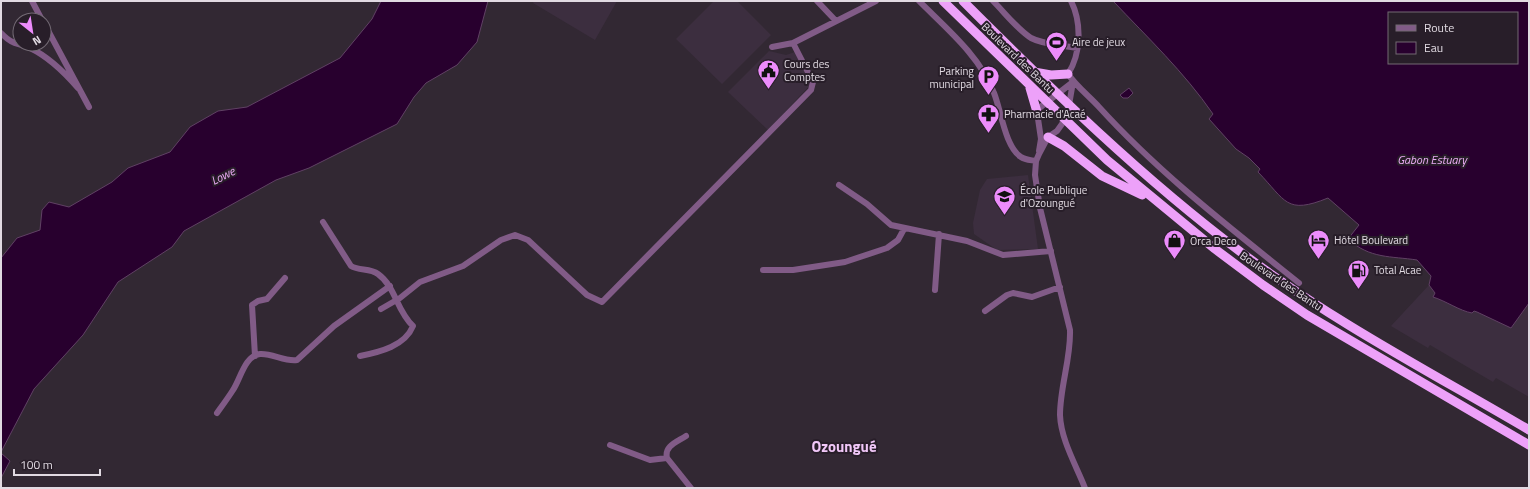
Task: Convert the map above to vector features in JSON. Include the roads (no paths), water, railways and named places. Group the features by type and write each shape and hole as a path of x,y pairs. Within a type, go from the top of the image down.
{"highway":[{"name":"Boulevard des Bantu","path":"943,1 1107,160 1153,200 1263,285 1308,315 1529,445"},
{"name":"Boulevard des Bantu","path":"963,1 1068,105 1166,194 1265,270 1360,332 1529,430"},
{"path":"1034,72 1070,78"},
{"path":"1028,83 1037,112"},
{"path":"1048,138 1064,146 1102,176 1153,200"}],"street":[{"path":"32,1 38,12"},
{"path":"817,1 836,21"},
{"path":"772,47 793,44 876,1"},
{"path":"919,1 982,70 995,93 1010,142 1014,150 1021,157 1036,161"},
{"path":"993,1 1031,37 1039,41 1077,48"},
{"path":"1071,1 1078,22 1077,48 1070,78 1068,105 1064,119 1058,131 1048,138 1036,161 1037,197 1060,287 1070,339 1060,415 1062,430 1085,488"},
{"path":"1,33 11,43 31,48 61,70 78,88"},
{"path":"52,38 89,106"},
{"path":"380,309 396,301 420,282 463,266 501,240 515,235 528,240 587,295 602,302 811,90 813,82 793,44"},
{"path":"1039,154 1041,139 1037,112 1058,95 1070,78"},
{"path":"1070,78 1082,88 1123,133 1176,183 1298,283"},
{"path":"839,185 867,204 891,225 976,243 993,252 1003,255 1051,251"},
{"path":"323,222 351,266 372,271 384,279 390,286 402,313 412,327 400,342 377,353 360,356"},
{"path":"763,270 793,270 845,262 887,248 898,240 904,228"},
{"path":"935,290 939,234"},
{"path":"254,356 252,305 271,296 285,278"},
{"path":"217,413 233,390 245,365 254,356 262,353 282,359 297,360 334,326 390,286"},
{"path":"986,311 1007,295 1013,293 1032,297 1060,287"},
{"path":"686,436 668,448 666,453 667,458 691,488"},
{"path":"610,445 650,460 667,458"}],"water":[{"name":"Lowe","path":"381,1 488,1 477,42 457,65 426,83 414,97 397,124 309,168 276,180 184,231 172,247 118,282 83,335 34,389 1,452 1,258 17,238 40,230 42,210 49,202 69,207 112,182 128,168 170,152 190,127 218,111 247,107 340,58 372,19"},
{"name":"Gabon Estuary","path":"1113,1 1529,1 1529,303 1511,328 1477,312 1467,312 1433,297 1435,293 1429,285 1431,276 1417,260 1381,256 1364,250 1356,245 1348,239 1359,225 1328,198 1314,203 1295,205 1281,197 1258,172 1260,169 1249,158 1236,149 1209,119 1213,114 1202,99 1152,42"},
{"path":"1129,88 1133,93 1128,98 1123,98 1120,95"},
{"path":"1,453 10,461 1,478"}],"place":[{"name":"Aire de jeux","path":"1056,62"},
{"name":"Cours des Comptes","path":"769,90"},
{"name":"Parking municipal","path":"989,96"},
{"name":"Pharmacie d'Acaé","path":"989,134"},
{"name":"École Publique d'Ozoungué","path":"1004,216"},
{"name":"Orca Deco","path":"1174,260"},
{"name":"Hôtel Boulevard","path":"1319,260"},
{"name":"Total Acae","path":"1359,290"}],"district":[{"name":"Ozoungué","path":"844,447"}]}
